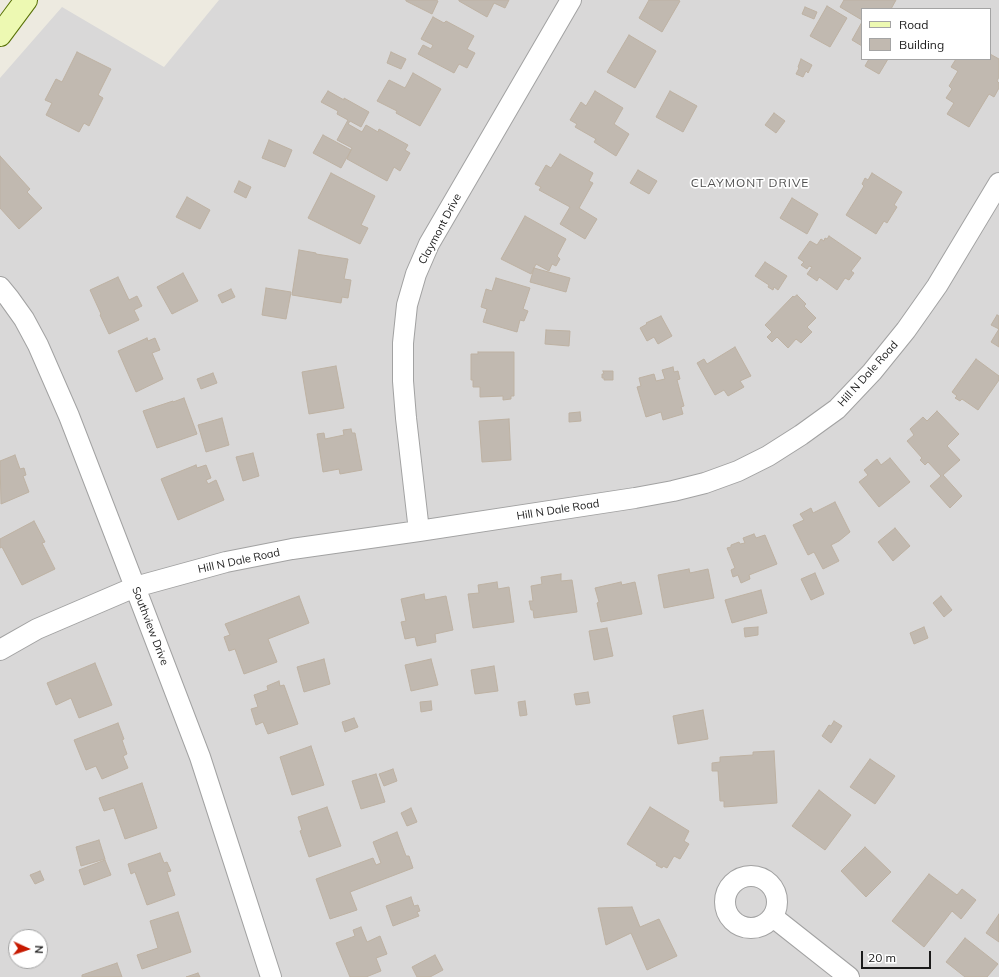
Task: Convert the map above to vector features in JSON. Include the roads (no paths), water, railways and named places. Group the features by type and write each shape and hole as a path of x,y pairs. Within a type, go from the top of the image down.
{"street":[{"path":"0,35 26,0"},
{"name":"Claymont Drive","path":"419,531 403,381 403,343 407,305 416,274 429,244 571,0"},
{"name":"Hill N Dale Road","path":"0,650 37,629 135,587 226,562 292,549 635,498 705,483 738,471 768,456 801,435 837,409 872,372 906,330 937,286 999,183"},
{"name":"Southview Drive","path":"0,287 24,318 38,345 69,416 200,757 271,977"},
{"path":"772,917 849,977"}],"district":[{"name":"CLAYMONT DRIVE","path":"750,183"}]}
